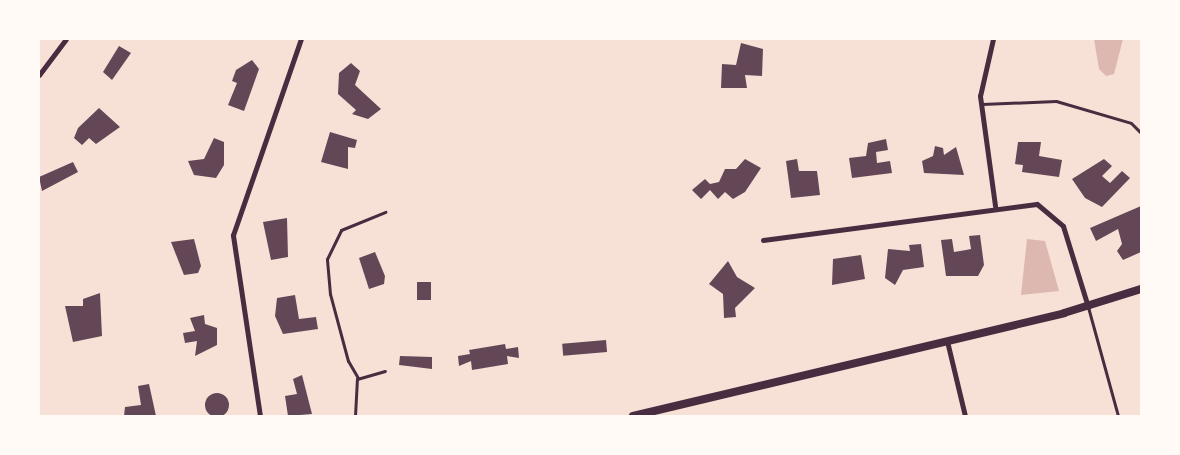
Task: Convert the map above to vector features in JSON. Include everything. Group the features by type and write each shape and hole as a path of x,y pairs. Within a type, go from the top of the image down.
{"main road":[{"path":"633,416 1088,307 1141,289"}],"street":[{"path":"39,75 66,39"},
{"path":"260,416 232,235 301,39"},
{"path":"993,39 981,104 995,206"},
{"path":"763,240 995,206 1032,203 1056,215 1088,307"},
{"path":"947,341 965,416"}],"lane":[{"path":"981,104 1056,101 1131,123 1141,133"},
{"path":"355,416 358,378 348,361 327,259 341,230 386,212"},
{"path":"1088,307 1118,416"},
{"path":"358,378 385,371"}],"shaded area":[{"path":"1094,39 1123,39 1114,74 1106,76 1099,69"},
{"path":"1027,239 1045,241 1059,291 1021,295"}],"building":[{"path":"741,43 763,49 762,76 745,75 747,88 721,88 722,64 736,65"},
{"path":"119,46 131,53 112,80 103,72"},
{"path":"252,60 259,69 244,111 228,105 237,83 232,81 236,70"},
{"path":"351,63 360,71 355,85 381,109 368,119 352,114 356,110 338,94 339,73"},
{"path":"99,108 120,127 96,144 89,138 82,145 74,138 78,128"},
{"path":"330,132 357,140 355,148 348,147 348,169 321,162"},
{"path":"214,138 224,142 224,165 216,178 194,175 188,161 204,159"},
{"path":"886,139 888,150 876,152 877,163 890,161 892,173 852,178 849,158 866,156 868,143"},
{"path":"1018,142 1041,142 1039,156 1062,160 1059,177 1022,172 1023,165 1015,164"},
{"path":"935,146 943,148 944,155 956,147 964,175 924,173 922,161 933,156"},
{"path":"745,159 761,168 745,192 733,199 725,192 718,199 710,190 701,199 692,190 705,179 710,184 719,182 725,169 736,169"},
{"path":"797,159 799,171 817,171 820,195 791,198 786,161"},
{"path":"1104,159 1112,166 1102,176 1110,183 1122,171 1130,178 1102,207 1085,198 1072,179"},
{"path":"73,162 78,172 42,191 39,177"},
{"path":"1141,206 1141,252 1123,260 1117,251 1122,244 1118,229 1096,241 1090,228"},
{"path":"287,218 288,257 271,260 263,222"},
{"path":"980,235 984,265 978,276 946,276 941,240 952,239 954,252 971,249 969,236"},
{"path":"194,239 201,266 198,273 184,275 171,242"},
{"path":"921,244 924,267 903,270 895,285 885,278 888,249 910,251 909,245"},
{"path":"375,252 385,276 384,284 369,289 359,258"},
{"path":"861,255 865,279 832,285 833,259"},
{"path":"728,261 737,277 755,288 735,308 736,317 724,318 723,294 709,284"},
{"path":"417,282 431,282 431,300 417,300"},
{"path":"100,293 102,336 73,342 65,306 83,306 83,299"},
{"path":"295,295 299,319 316,317 318,329 283,334 275,316 277,298"},
{"path":"204,315 205,324 217,328 217,345 195,356 197,341 185,343 183,333 195,331 190,318"},
{"path":"606,340 607,352 563,356 562,344"},
{"path":"505,344 506,349 518,347 519,358 507,356 508,364 472,370 471,361 459,366 458,356 470,354 469,350"},
{"path":"400,356 432,357 432,369 399,365"},
{"path":"302,375 312,414 288,416 285,396 297,394 293,379"},
{"path":"149,384 156,416 124,416 125,407 141,405 138,386"},
{"path":"217,393 226,396 229,405 226,414 217,417 208,414 205,405 208,396"}]}
